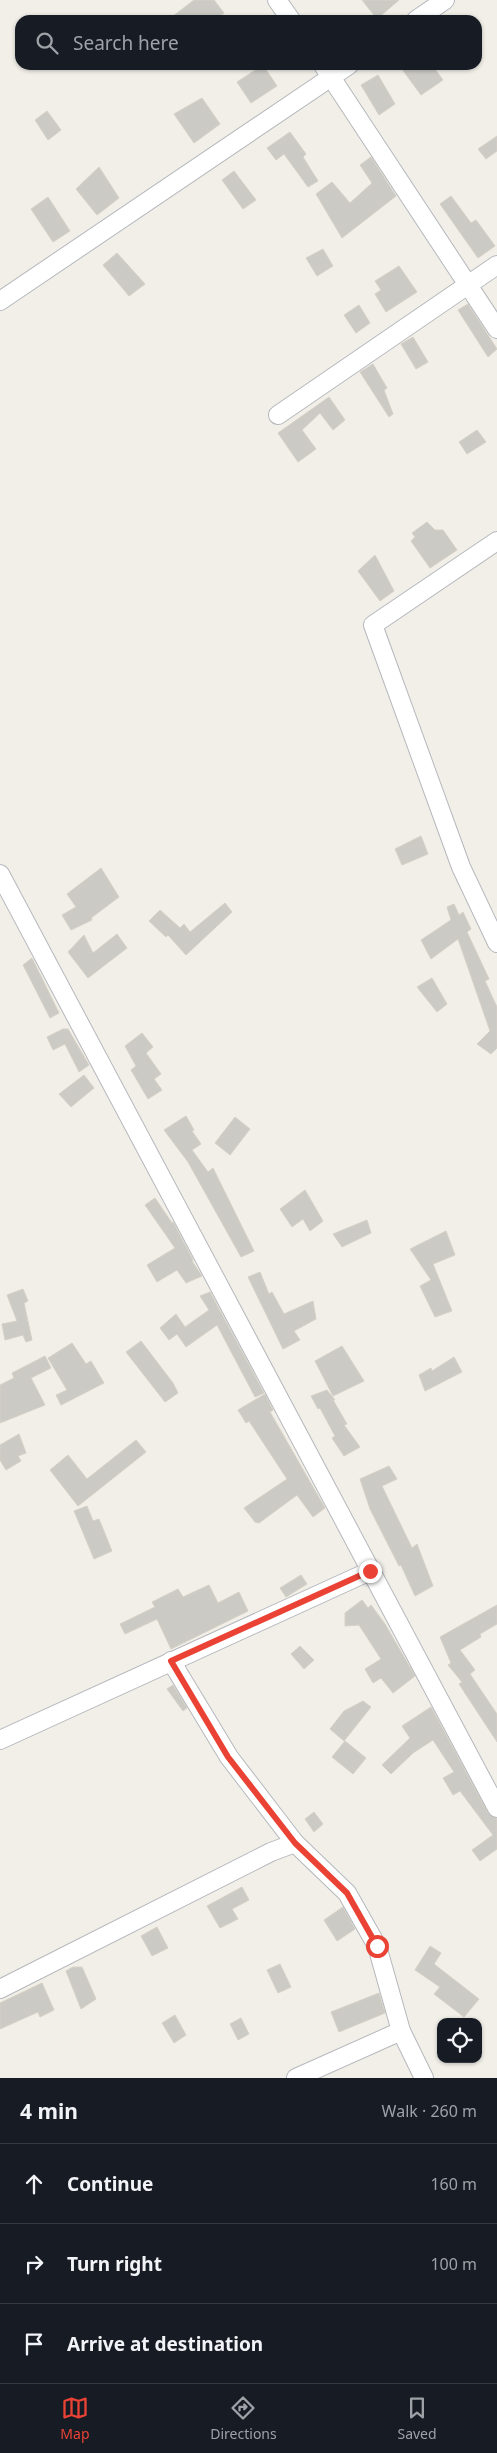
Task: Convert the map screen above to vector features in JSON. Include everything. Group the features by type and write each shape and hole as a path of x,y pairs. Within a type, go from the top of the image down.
{"street":[{"path":"277,0 288,15"},
{"path":"423,15 445,0"},
{"path":"0,301 327,71 497,329"},
{"path":"278,415 497,265"},
{"path":"497,541 373,625 460,867 497,943"},
{"path":"0,874 497,1808"},
{"path":"0,1740 370,1571"},
{"path":"171,1661 228,1757 295,1843 347,1893 377,1946 401,2031 424,2078"},
{"path":"0,1989 271,1852 295,1843"},
{"path":"296,2078 401,2031"}],"building":[{"path":"194,0 214,0 224,13 221,15 174,15"},
{"path":"362,0 399,0 382,15 374,15"},
{"path":"255,70 266,70 277,86 251,103 237,82"},
{"path":"403,70 436,70 443,80 421,95"},
{"path":"378,75 395,104 379,115 361,85"},
{"path":"202,98 220,124 194,143 174,114"},
{"path":"47,111 61,130 48,140 35,120"},
{"path":"290,132 306,154 303,157 318,181 308,187 284,154 276,160 267,148"},
{"path":"497,136 497,151 486,159 478,149"},
{"path":"371,157 396,196 342,238 316,194 332,182 350,203 372,183 360,165"},
{"path":"99,167 119,198 97,215 76,189"},
{"path":"234,171 256,200 243,209 222,180"},
{"path":"451,196 471,223 476,220 495,246 478,258 440,204"},
{"path":"48,197 70,231 53,242 31,209"},
{"path":"323,249 333,266 317,276 306,258"},
{"path":"117,253 145,284 129,296 103,265"},
{"path":"399,266 417,292 386,312 375,294 381,290 375,281"},
{"path":"468,304 497,349 488,357 458,310"},
{"path":"359,305 370,323 356,333 344,315"},
{"path":"413,337 428,362 416,369 401,344"},
{"path":"373,364 387,388 384,390 393,414 389,417 360,372"},
{"path":"329,397 345,420 333,430 320,413 302,430 316,449 298,462 278,433"},
{"path":"477,430 486,442 467,454 459,442"},
{"path":"427,522 435,530 443,530 457,550 430,568 411,541 415,537 412,533"},
{"path":"375,555 394,591 380,601 358,571"},
{"path":"421,836 428,854 402,865 395,849"},
{"path":"101,868 119,897 91,918 92,920 71,930 62,915 76,907 67,894"},
{"path":"225,903 232,912 186,955 168,935 166,937 149,921 160,910 180,928 184,924 190,932"},
{"path":"454,904 459,915 463,912 471,929 467,932 489,979 485,981 497,1007 497,1048 491,1054 477,1044 490,1031 458,939 431,959 421,940 451,920 447,907"},
{"path":"117,934 127,948 88,978 68,952 84,935 93,953"},
{"path":"32,958 59,1013 50,1018 23,965"},
{"path":"432,978 447,1004 437,1012 417,987"},
{"path":"63,1029 68,1029 89,1065 79,1072 65,1044 53,1050 47,1037"},
{"path":"142,1033 153,1047 146,1053 161,1074 154,1079 162,1090 148,1099 131,1070 136,1066 125,1046"},
{"path":"84,1075 94,1088 71,1107 59,1094"},
{"path":"186,1116 194,1130 192,1131 201,1144 192,1150 208,1172 213,1168 254,1251 241,1257 188,1162 164,1130"},
{"path":"235,1117 250,1129 230,1155 215,1143"},
{"path":"305,1190 323,1221 310,1231 303,1219 292,1227 280,1209"},
{"path":"155,1198 173,1222 192,1261 202,1276 186,1283 177,1270 157,1282 147,1265 175,1248 145,1205"},
{"path":"367,1220 371,1233 342,1247 333,1234"},
{"path":"446,1231 455,1255 433,1264 452,1311 435,1317 420,1286 431,1280 410,1249"},
{"path":"260,1272 269,1294 272,1292 284,1314 313,1301 316,1319 294,1331 300,1340 283,1349 248,1277"},
{"path":"23,1289 28,1301 24,1303 32,1340 26,1342 23,1335 5,1340 2,1324 17,1321 7,1295"},
{"path":"210,1292 264,1393 255,1397 217,1325 186,1347 177,1334 169,1340 160,1328 176,1314 185,1327 209,1310 200,1296"},
{"path":"141,1341 173,1383 178,1393 165,1402 126,1352"},
{"path":"72,1343 86,1364 91,1361 104,1383 61,1405 56,1395 67,1390 48,1358"},
{"path":"342,1346 364,1381 333,1396 315,1361"},
{"path":"45,1356 51,1368 31,1378 45,1405 0,1423 0,1385 14,1378 12,1373"},
{"path":"454,1357 462,1372 425,1391 419,1375 431,1368 432,1371"},
{"path":"327,1390 335,1400 333,1400 347,1424 344,1425 360,1447 344,1456 332,1438 335,1436 320,1408 318,1409 311,1396"},
{"path":"265,1394 273,1410 270,1412 325,1508 313,1517 297,1495 259,1523 255,1522 244,1508 287,1479 249,1421 246,1423 238,1410"},
{"path":"19,1434 26,1453 18,1456 21,1461 6,1470 0,1460 0,1445"},
{"path":"136,1440 146,1452 78,1506 50,1470 68,1455 87,1479"},
{"path":"389,1466 397,1479 382,1486 412,1548 417,1544 433,1586 415,1596 401,1565 399,1566 370,1509 360,1479"},
{"path":"87,1506 93,1521 99,1519 112,1551 94,1559 74,1511"},
{"path":"301,1575 307,1584 286,1597 280,1588"},
{"path":"209,1585 218,1603 239,1592 248,1611 171,1649 157,1619 125,1634 120,1624 155,1607 152,1602 178,1589 183,1597"},
{"path":"362,1600 368,1608 371,1605 385,1624 415,1676 393,1693 381,1678 373,1683 365,1669 381,1659 359,1625 345,1626 345,1613"},
{"path":"497,1605 497,1624 480,1634 481,1637 460,1650 475,1670 470,1674 497,1714 497,1742 459,1684 462,1682 448,1665 451,1663 440,1637"},
{"path":"300,1646 314,1660 304,1669 291,1654"},
{"path":"173,1685 187,1708 183,1711 167,1689"},
{"path":"363,1701 371,1707 344,1741 330,1729 344,1711"},
{"path":"431,1707 488,1813 497,1819 497,1849 480,1861 472,1850 493,1835 460,1791 453,1795 443,1778 454,1772 433,1740 413,1753 391,1774 382,1765 410,1738 402,1726"},
{"path":"345,1741 366,1758 353,1774 332,1757"},
{"path":"314,1812 323,1824 314,1832 305,1819"},
{"path":"242,1887 249,1900 232,1909 238,1919 220,1928 207,1906"},
{"path":"343,1907 355,1929 337,1941 324,1920"},
{"path":"157,1927 168,1948 152,1956 141,1936"},
{"path":"430,1946 441,1953 434,1964 479,1999 464,2017 434,1994 440,1987 415,1970"},
{"path":"280,1964 291,1987 278,1993 267,1970"},
{"path":"73,1967 82,1967 96,1999 81,2009 66,1971"},
{"path":"42,1983 54,2010 40,2017 38,2012 0,2029 0,2003"},
{"path":"379,1993 385,2013 339,2032 331,2012"},
{"path":"175,2015 186,2035 174,2043 162,2023"},
{"path":"241,2018 249,2034 238,2040 230,2024"}],"route":[{"path":"370,1571 171,1661 228,1757 295,1843 347,1893 377,1946"}]}
